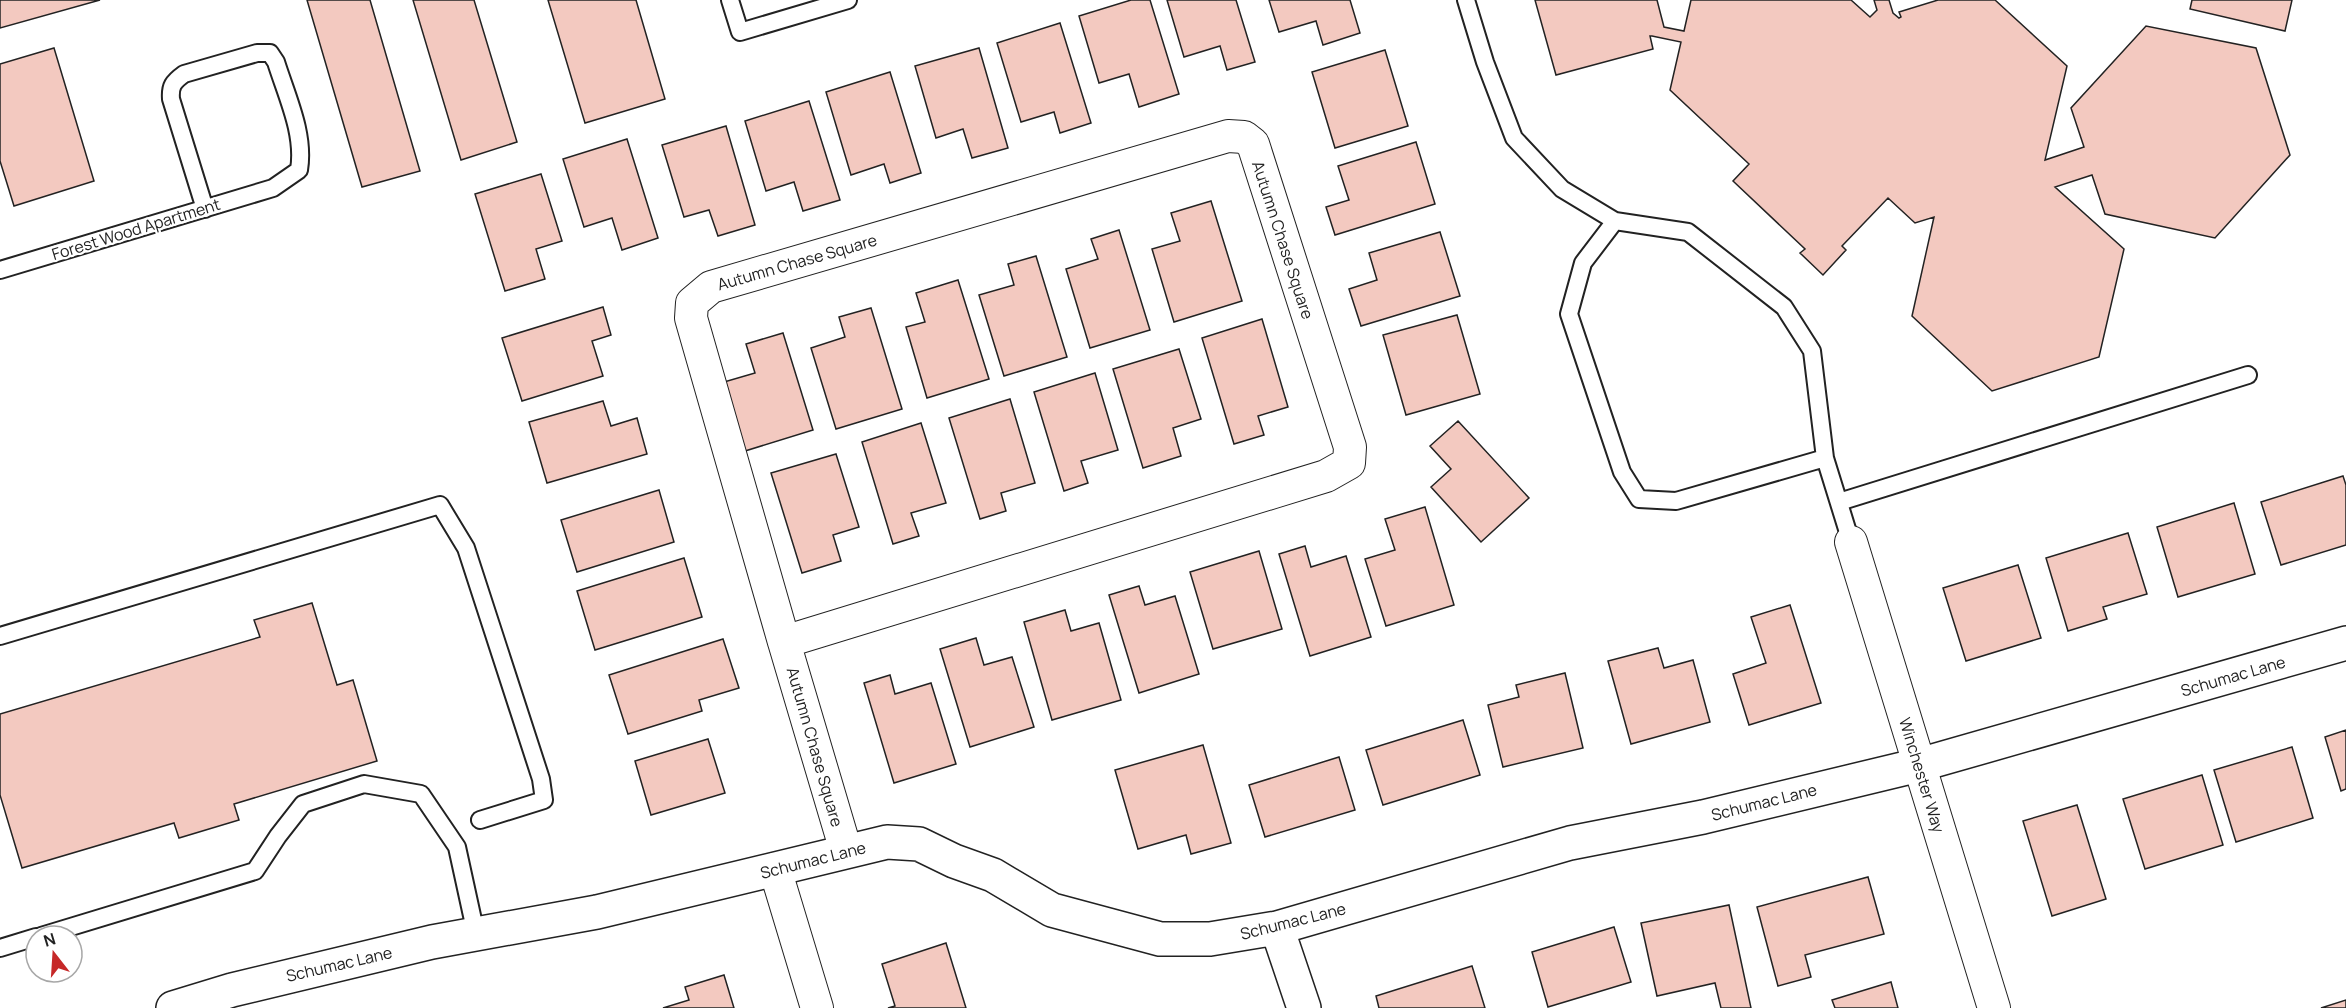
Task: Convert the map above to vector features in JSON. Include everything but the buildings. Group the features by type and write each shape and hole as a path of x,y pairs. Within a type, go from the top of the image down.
{"street":[{"name":"Autumn Chase Square","path":"784,642 1326,476 1349,463 1350,447 1252,144 1244,137 1228,136 711,287 692,303 691,318 784,642 846,851"},
{"name":"Winchester Way","path":"1851,542 1994,1008"},
{"name":"Schumac Lane","path":"173,1008 232,990 432,942 597,912 887,842 919,844 993,875 1052,910 1160,939 1210,939 1277,928 1570,843 1703,817 1919,765 2346,643"},
{"path":"775,869 817,1008"},
{"path":"1277,928 1304,1008"}],"lane":[{"path":"730,0 740,32 848,0"},
{"path":"1466,0 1485,62 1514,138 1562,189 1615,221 1688,232 1784,307 1812,351 1826,458 1851,542"},
{"name":"Forest Wood Apartment","path":"0,270 205,209 273,188 299,170 302,153 300,139 276,62 270,53 257,53 184,74 174,81 170,88 171,99 205,209"},
{"path":"1615,221 1583,263 1569,314 1622,472 1639,499 1676,501 1826,458"},
{"path":"1839,502 2248,375"},
{"path":"0,636 440,505 466,548 541,779 544,800 480,820"},
{"path":"81,924 255,871 303,804 364,784 421,794 457,847 476,934"},
{"path":"0,948 24,941"}]}
